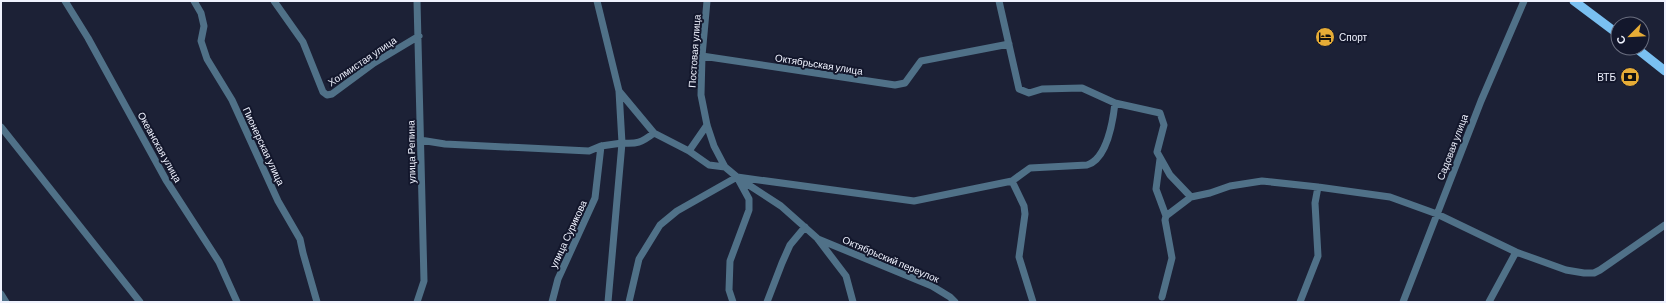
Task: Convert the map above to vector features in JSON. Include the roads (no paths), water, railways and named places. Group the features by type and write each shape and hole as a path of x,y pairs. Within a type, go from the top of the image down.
{"main road":[{"path":"1574,1 1610,28"},
{"path":"1646,56 1665,71"}],"street":[{"name":"Океанская улица","path":"65,1 88,38 166,180 219,262 236,302"},
{"name":"Пионерская улица","path":"194,1 201,13 204,26 201,41 208,59 232,100 278,201 300,238 318,302"},
{"name":"Холмистая улица","path":"274,1 303,42 320,86 323,92 327,95 332,94 374,63 419,36"},
{"name":"улица Репина","path":"417,1 424,281 417,302"},
{"path":"597,1 619,91 622,143 608,302"},
{"name":"Постовая улица","path":"707,1 702,56 701,95 707,125 714,146 725,167 736,177 749,199 749,210 730,261 729,290 733,302"},
{"path":"1000,1 1019,89 1022,92 1029,93 1042,89 1082,88 1115,103 1160,113 1164,125 1157,152 1170,175 1191,197"},
{"name":"Садовая улица","path":"1403,302 1481,101 1524,1"},
{"name":"Октябрьская улица","path":"702,56 895,85 905,83 921,61 1009,44"},
{"path":"619,91 654,133 689,151 709,165 725,167"},
{"path":"629,302 640,259 660,225 677,211 736,177 914,201 1012,181 1030,168 1087,165 1094,163 1104,148 1113,120 1115,103"},
{"path":"689,151 707,125"},
{"path":"1,127 140,302"},
{"path":"420,140 445,144 589,151 601,146 622,143 636,144 654,133"},
{"name":"улица Сурикова","path":"552,302 558,279 595,198 601,146"},
{"path":"1160,159 1156,189 1166,216 1165,220 1172,258 1162,297"},
{"path":"736,177 781,206 817,238 846,276 853,302"},
{"path":"1012,181 1024,206 1025,214 1019,257 1033,302"},
{"path":"1166,216 1191,197 1210,193 1230,186 1262,181 1318,187 1390,197 1437,214 1516,252 1566,270 1594,273 1608,265 1665,225"},
{"path":"1300,302 1318,256 1315,204 1318,187"},
{"path":"767,302 790,245 805,227"},
{"name":"Октябрьский переулок","path":"817,238 932,286 950,297 955,302"},
{"path":"1489,302 1516,252"},
{"path":"1,294 6,302"}],"place":[{"name":"Спорт","path":"1325,37"},
{"name":"ВТБ","path":"1630,77"}]}
